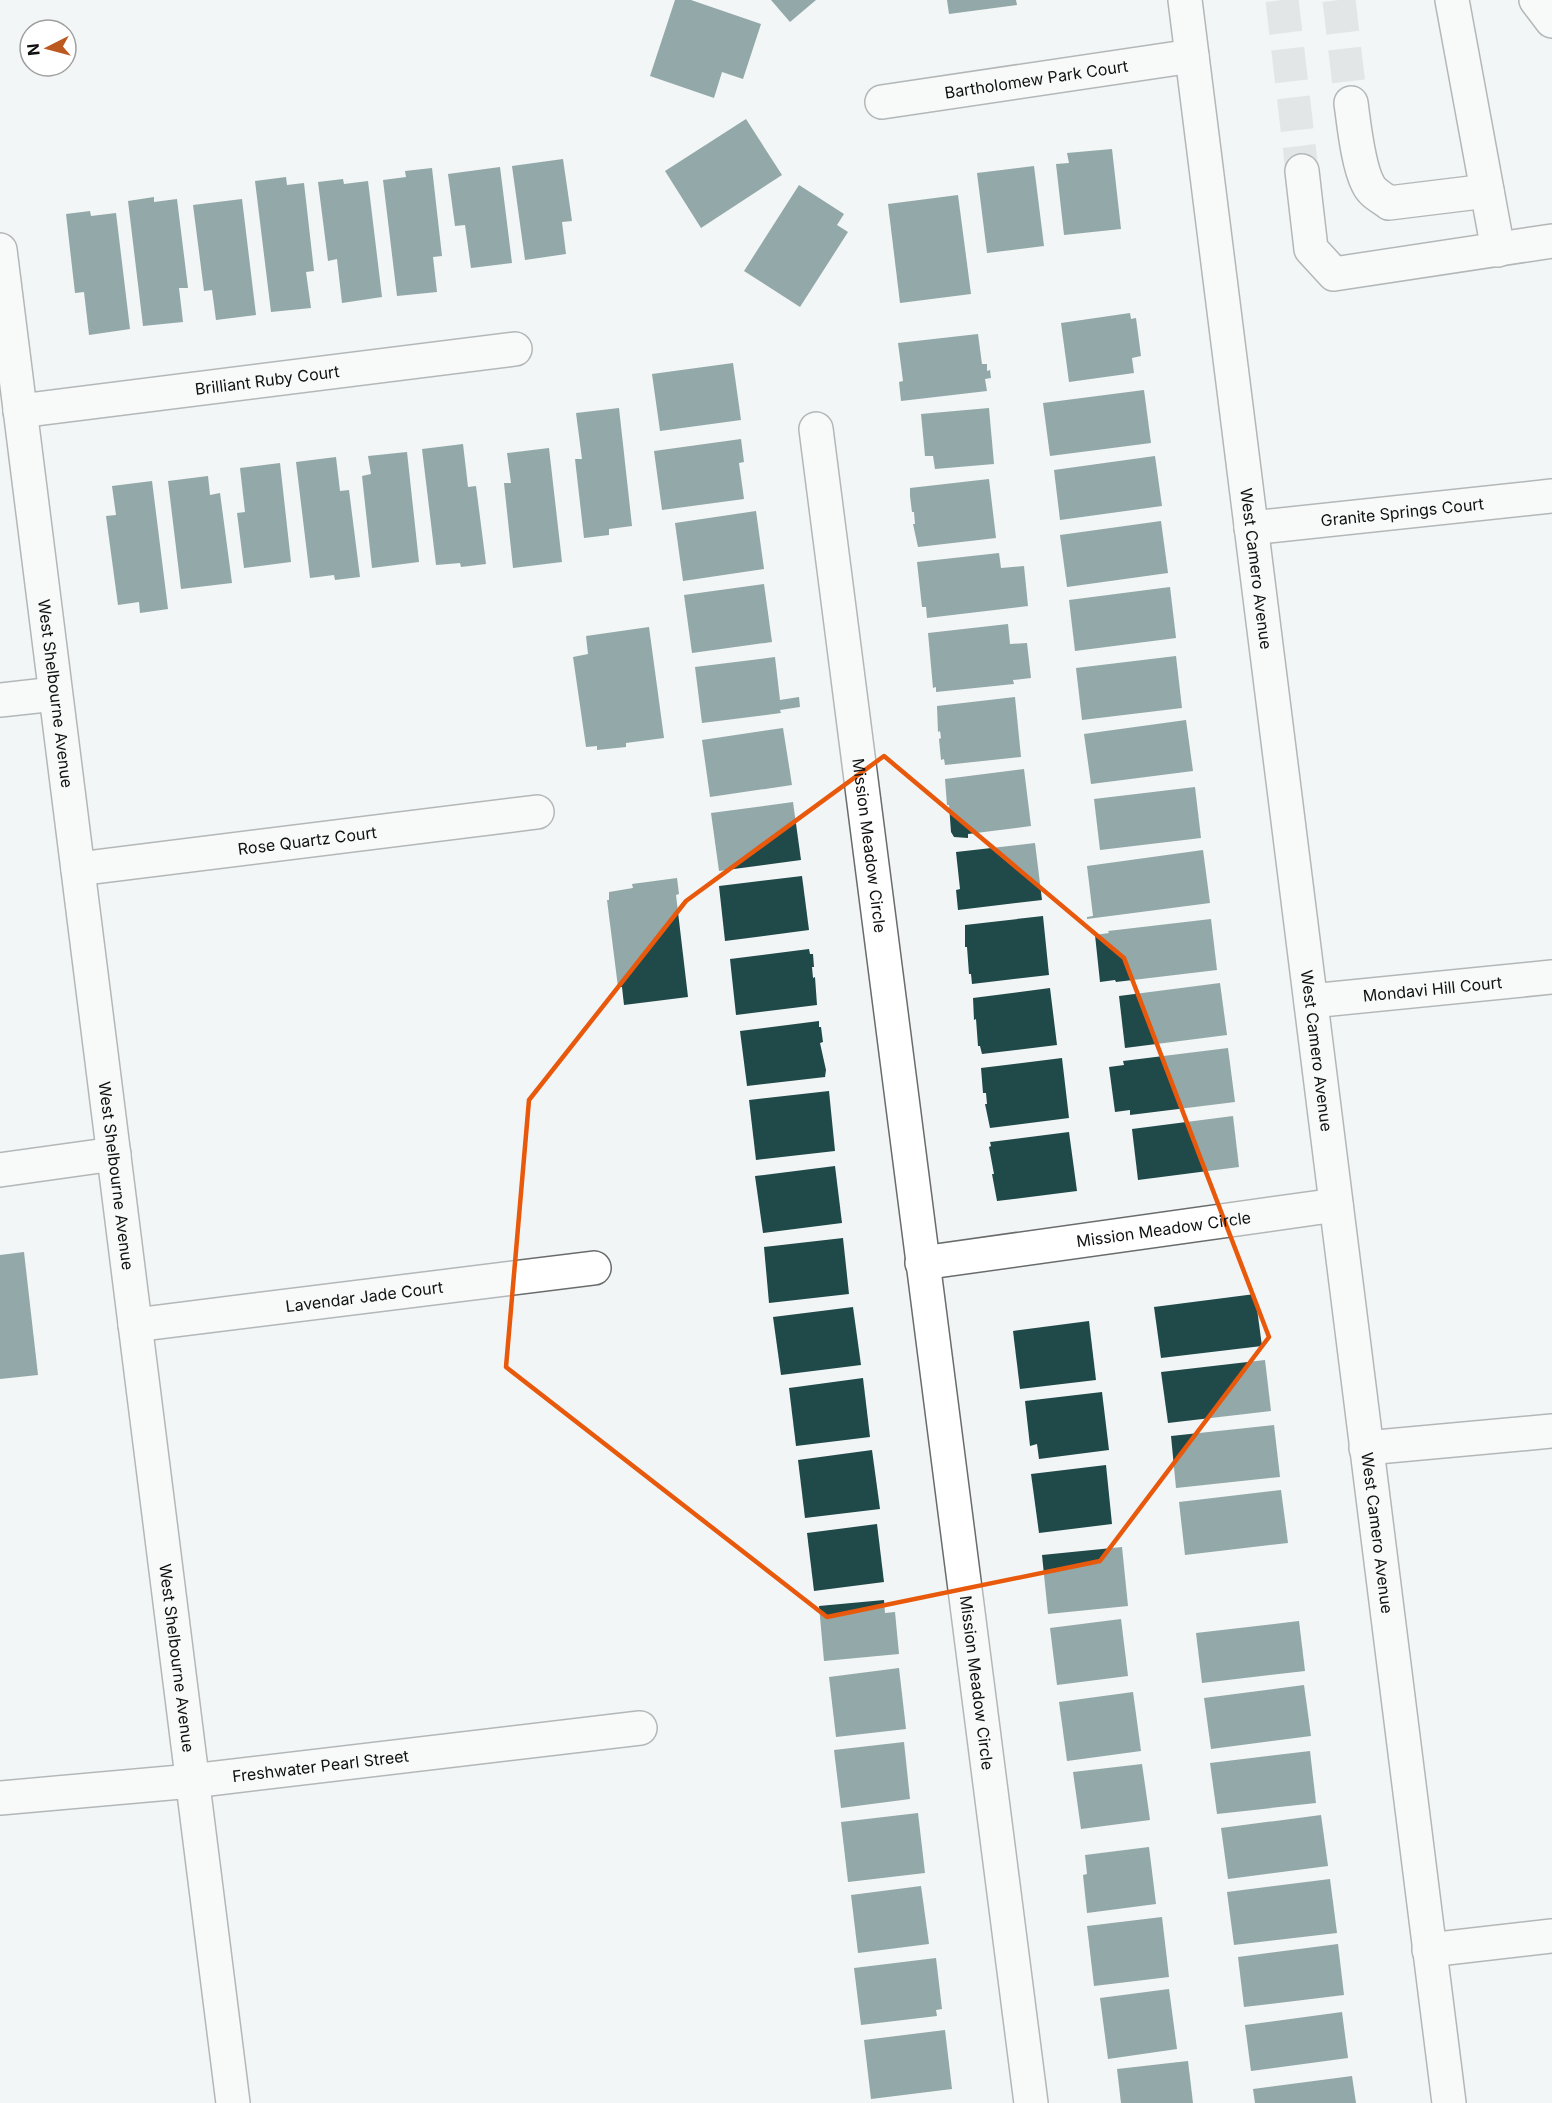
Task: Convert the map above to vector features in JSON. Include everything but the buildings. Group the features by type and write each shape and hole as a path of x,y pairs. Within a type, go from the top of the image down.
{"street":[{"name":"West Camero Avenue","path":"1185,0 1449,2103"},
{"path":"1452,0 1498,250"},
{"path":"1536,0 1552,21"},
{"name":"Bartholomew Park Court","path":"882,102 1192,56"},
{"path":"1351,104 1362,166 1368,184 1376,195 1389,202 1487,190"},
{"path":"1302,171 1311,249 1334,274 1552,241"},
{"name":"West Shelbourne Avenue","path":"0,250 233,2103"},
{"name":"Brilliant Ruby Court","path":"20,411 515,349"},
{"name":"Mission Meadow Circle","path":"816,429 1030,2103"},
{"name":"Granite Springs Court","path":"1251,528 1552,496"},
{"path":"0,700 56,694"},
{"name":"Rose Quartz Court","path":"78,869 537,812"},
{"name":"Mondavi Hill Court","path":"1311,1001 1552,977"},
{"path":"0,1170 114,1154"},
{"name":"Mission Meadow Circle","path":"922,1263 1336,1205"},
{"name":"Lavendar Jade Court","path":"135,1325 594,1268"},
{"path":"1366,1448 1552,1431"},
{"name":"Freshwater Pearl Street","path":"0,1798 192,1781 640,1728"},
{"path":"1429,1950 1552,1936"}],"highlighted area":[{"path":"884,756 1124,958 1269,1337 1100,1561 827,1617 506,1367 529,1100 686,901"}],"tunnel":[{"path":"1282,0 1302,171"},
{"path":"1339,0 1351,103"}]}
